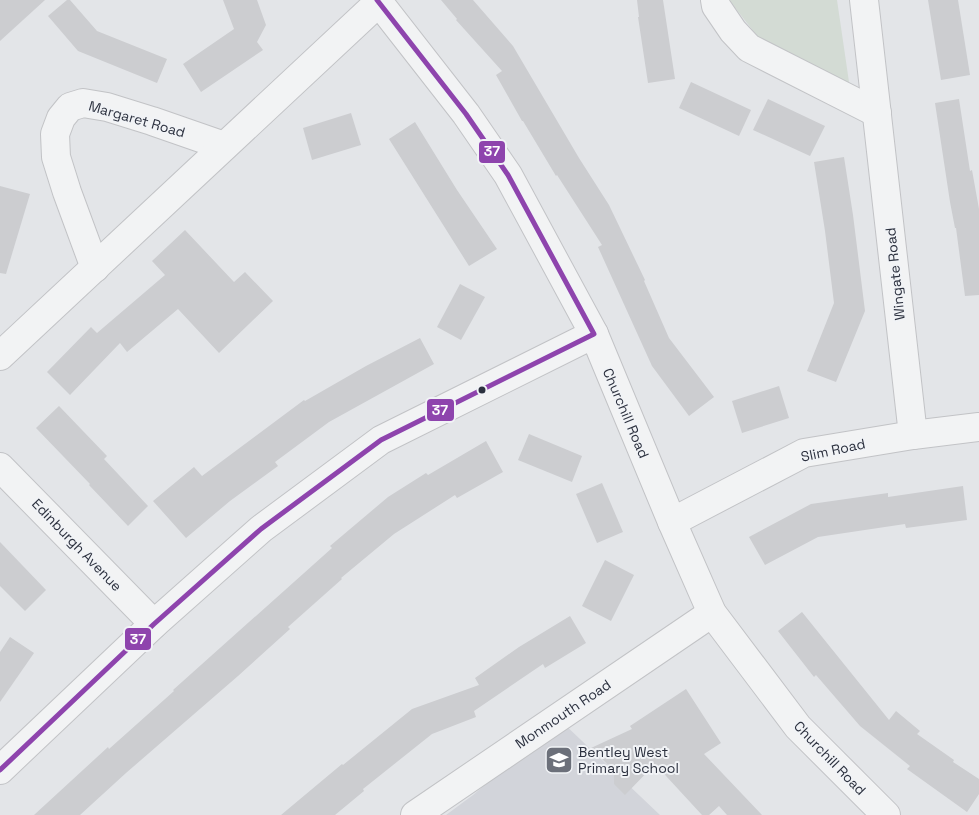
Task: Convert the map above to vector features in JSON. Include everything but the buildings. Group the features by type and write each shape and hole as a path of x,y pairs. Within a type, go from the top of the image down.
{"street":[{"path":"715,0 716,6 732,31 749,48 877,113"},
{"name":"Wingate Road","path":"864,0 913,435"},
{"path":"0,356 378,1"},
{"name":"Churchill Road","path":"378,1 466,114 508,175 594,334 712,614 798,727 886,815"},
{"name":"Margaret Road","path":"94,268 56,156 55,134 61,118 70,106 83,103 107,108 152,121 224,146"},
{"path":"0,770 154,624 261,529 381,440 594,334"},
{"name":"Slim Road","path":"672,522 804,453 913,435 979,427"},
{"name":"Edinburgh Avenue","path":"0,467 154,624"},
{"name":"Monmouth Road","path":"415,815 712,614"}],"shaded area":[{"path":"729,0 837,0 849,82 837,81 758,37"},
{"name":"Bentley West Primary School","path":"561,721 660,815 446,815 473,795"}],"transit line":[{"name":"37","path":"0,770 154,624 261,529 381,440 594,334 508,175 466,114 377,0"}],"place":[{"name":"Bentley West Primary School","path":"559,760"}]}
